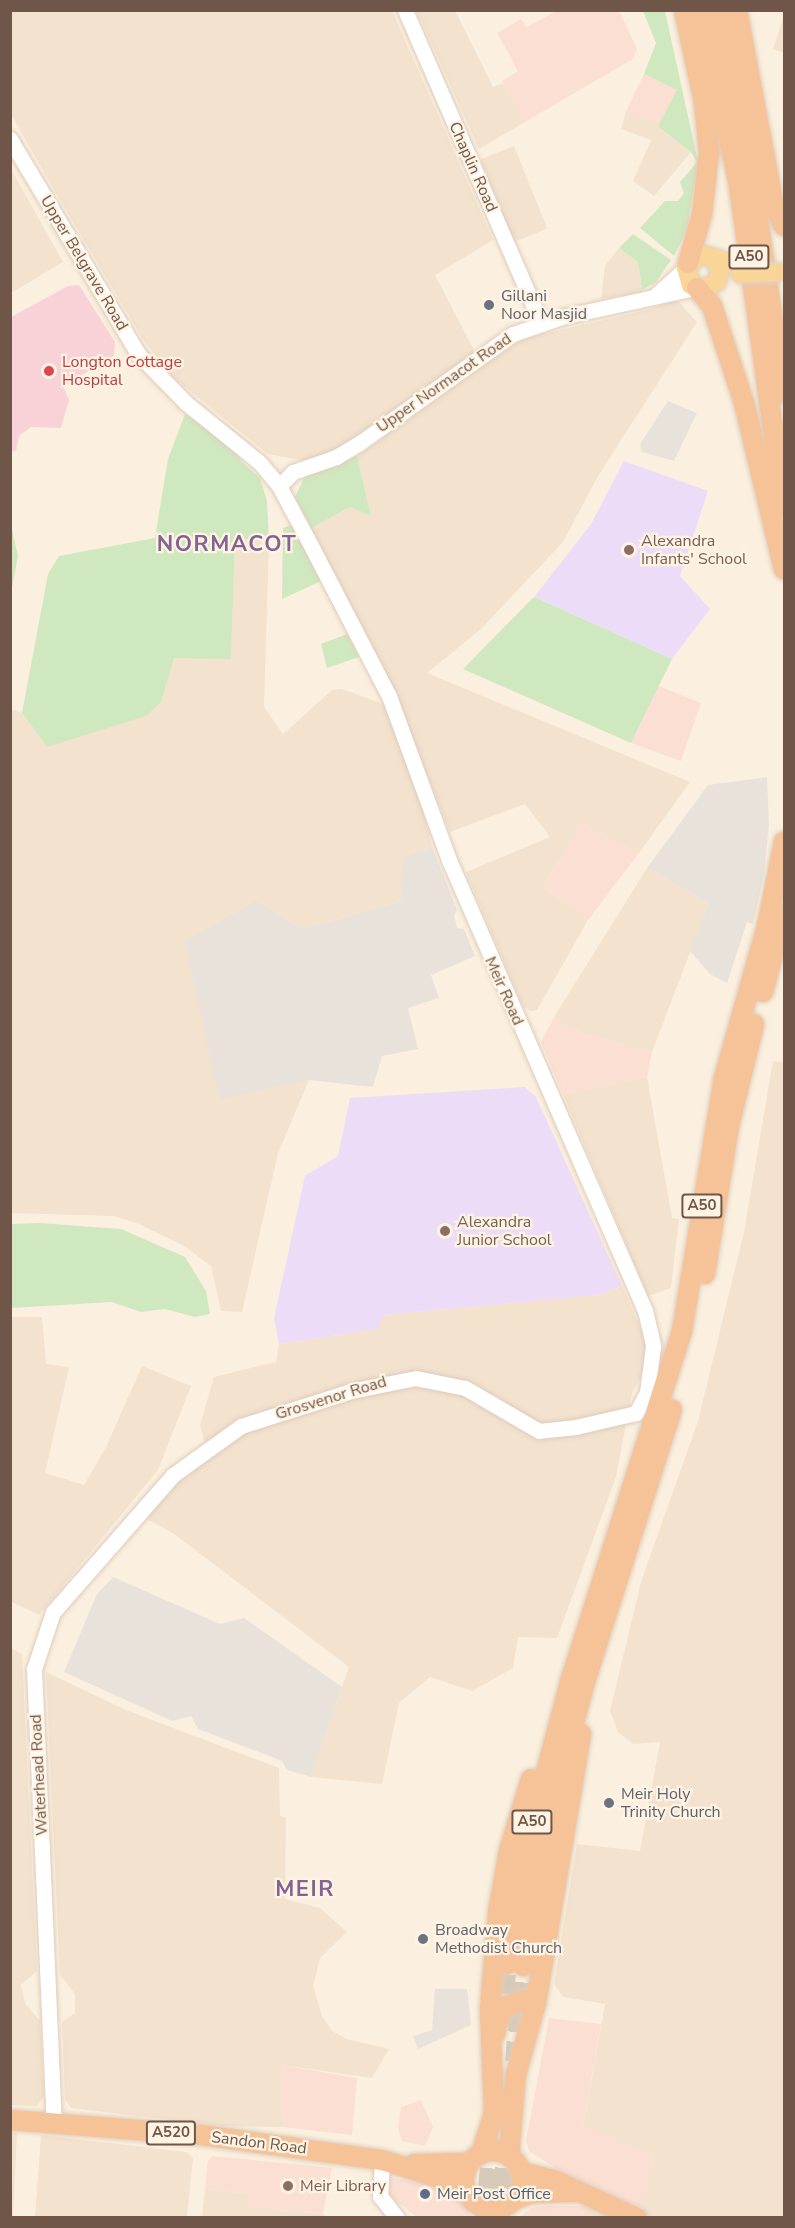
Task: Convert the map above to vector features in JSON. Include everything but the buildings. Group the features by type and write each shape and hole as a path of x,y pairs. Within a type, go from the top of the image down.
{"highway":[{"path":"684,10 704,102 709,152 702,214 687,266"},
{"name":"A50","path":"702,10 737,175 784,506"},
{"name":"A50","path":"718,10 743,120 784,393"},
{"path":"737,10 774,205 784,226"},
{"path":"701,288 712,306 744,403 784,569"},
{"name":"A50","path":"784,842 767,926 724,1078 682,1331 570,1682 528,1840 515,1965 548,1821 591,1664 699,1311 729,1126 784,914"},
{"path":"764,986 784,959"},
{"path":"516,2199 522,2183 515,2164 516,2075 536,2002 573,1798 591,1664"},
{"path":"570,1682 541,1749 509,1851 492,1956 494,2113 475,2158 464,2175 471,2204 496,2213 516,2199 532,2193 574,2192"},
{"path":"492,2051 504,2009 525,2000 536,2002"},
{"name":"Sandon Road","path":"10,2120 201,2135 391,2162 457,2184 471,2204"},
{"path":"475,2158 500,2152 515,2164 556,2181 574,2192 637,2217"},
{"name":"Sandon Road","path":"391,2162 475,2158"}],"main road":[{"path":"701,288 687,280 687,266 698,255 713,258 739,270"},
{"path":"701,288 720,273 713,258"},
{"path":"701,288 739,270 781,268"}],"street":[{"name":"Chaplin Road","path":"405,10 541,323"},
{"name":"Upper Belgrave Road","path":"10,139 152,371 186,403 242,445 279,486 374,667"},
{"name":"Upper Normacot Road","path":"655,296 687,266"},
{"name":"Upper Normacot Road","path":"279,486 293,472 336,457 358,444 504,339 541,323 655,296 701,288"},
{"name":"Meir Road","path":"374,667 396,713 449,860 499,980 645,1310"},
{"name":"Grosvenor Road","path":"173,1475 241,1426 398,1378 430,1378 465,1388 539,1431 562,1430 636,1413 647,1394 653,1371 653,1346 645,1310"},
{"name":"Waterhead Road","path":"54,2123 34,1669 53,1612 173,1475"},
{"path":"391,2162 380,2196 397,2217"}],"shaded area":[{"path":"10,11 392,11 493,240 435,275 475,352 343,449 306,461 268,454 173,377 144,341 56,193 11,114"},
{"path":"417,11 455,11 493,87 503,83 525,122 479,149"},
{"path":"556,11 619,11 637,49 633,59 525,122 502,81 518,71 497,33 521,19 527,27"},
{"path":"784,15 784,53 773,49"},
{"path":"644,74 677,90 659,127 626,111"},
{"path":"626,111 659,124 691,152 654,196 633,181 651,140 621,129"},
{"path":"514,146 547,229 514,242 481,159"},
{"path":"11,169 63,262 10,293"},
{"path":"619,248 638,262 642,292 601,299 605,266"},
{"name":"Longton Cottage Hospital","path":"79,285 115,342 114,356 63,386 69,400 61,428 31,427 19,436 16,451 11,451 11,317 68,286"},
{"path":"676,299 697,322 598,476 563,542 481,629 427,673 690,782 639,853 582,823 543,887 588,920 537,1010 531,1011 523,1007 466,872 550,837 525,804 450,832 383,666 311,528 350,507 371,516 357,456 522,339 651,309"},
{"path":"668,401 697,413 674,461 642,452 640,444"},
{"name":"Alexandra Infants' School","path":"624,461 708,491 680,576 710,609 672,659 534,597 591,524"},
{"path":"235,539 269,540 264,707 283,734 332,690 342,689 399,710 432,847 403,857 401,901 303,929 257,901 206,1021 219,1098 309,1080 278,1153 242,1312 221,1311 211,1266 184,1246 139,1224 113,1216 11,1213 11,709 22,713 47,747 166,679 174,658 231,658"},
{"path":"659,686 701,703 681,761 631,743"},
{"path":"767,777 769,825 764,874 753,924 747,922 727,983 710,974 690,951 709,903 647,868 708,785"},
{"path":"582,823 639,853 588,920 543,887"},
{"path":"432,847 457,910 454,916 457,928 464,929 475,956 431,975 439,998 408,1008 418,1049 382,1056 373,1087 309,1080 219,1099 185,941 257,901 303,929 401,901 403,857"},
{"path":"647,868 709,903 652,1052 581,1033 554,1017"},
{"path":"554,1017 581,1033 652,1052 647,1077 563,1094 541,1042"},
{"path":"773,1061 784,1063 784,2217 642,2217 654,2154 583,2127 605,2004 563,1997 554,1984 577,1844 640,1851 660,1742 633,1744 618,1732 610,1711 641,1582 698,1421 744,1232"},
{"path":"647,1077 672,1218 679,1219 671,1288 648,1296 563,1094"},
{"name":"Alexandra Junior School","path":"525,1087 536,1097 622,1286 598,1295 384,1315 378,1329 279,1344 274,1318 305,1176 338,1156 350,1098"},
{"path":"622,1286 648,1345 645,1370 632,1393 616,1477 557,1638 518,1637 513,1668 472,1691 430,1677 399,1703 382,1784 311,1777 349,1667 174,1534 142,1516 168,1487 208,1455 200,1425 214,1377 276,1362 279,1344 378,1329 383,1315 598,1295"},
{"path":"11,1317 42,1317 46,1364 69,1367 45,1473 84,1485 106,1447 142,1366 191,1386 158,1470 39,1615 12,1602 11,1605"},
{"path":"113,1577 220,1624 244,1618 342,1687 311,1777 287,1770 282,1761 198,1729 191,1716 172,1721 64,1672 97,1594"},
{"path":"11,1648 22,1654 37,1971 21,1985 25,2003 40,2021 44,2096 37,2106 11,2105"},
{"path":"46,1672 126,1710 279,1768 280,1816 286,1817 285,1899 320,1908 347,1932 320,1958 313,1986 322,2016 332,2031 347,2039 389,2049 372,2078 282,2065 283,2127 223,2126 71,2108 65,2099 62,2022 75,2013 75,1994 60,1975"},
{"path":"435,1989 467,1989 471,2025 418,2049 413,2036 432,2030"},
{"path":"549,2018 601,2024 583,2126 654,2154 644,2208 589,2189 529,2151 526,2141"},
{"path":"282,2065 357,2078 352,2135 283,2127"},
{"path":"421,2100 433,2127 425,2146 402,2141 398,2129 401,2107"},
{"path":"11,2133 17,2133 13,2218 10,2217"},
{"path":"41,2135 186,2152 193,2158 187,2217 35,2217"},
{"path":"213,2156 332,2168 323,2214 246,2207 248,2194 205,2189 208,2160"},
{"path":"392,2178 436,2185 468,2204 470,2217 417,2217 386,2193 385,2184"},
{"path":"205,2189 248,2194 247,2207 323,2214 326,2217 202,2218"},
{"path":"584,2206 616,2217 583,2218"},
{"path":"584,2206 583,2217 520,2217 531,2208"}],"green space":[{"path":"643,11 665,11 698,162 687,230 674,256 640,228 665,201 678,201 684,193 680,182 697,162 691,152 658,126 677,90 644,74 656,43"},
{"path":"633,234 671,260 656,282 642,290 638,262 619,248"},
{"path":"185,414 235,448 241,461 260,478 267,501 269,540 235,539 231,659 174,658 161,702 146,716 47,747 22,713 48,574 59,556 155,538 168,459"},
{"path":"357,456 371,516 350,507 311,528 295,497 305,476"},
{"path":"11,525 18,556 11,593"},
{"path":"292,525 321,581 282,599 283,528"},
{"path":"534,597 672,659 631,743 463,669"},
{"path":"347,634 359,657 327,668 321,644"},
{"path":"39,1223 121,1229 185,1257 206,1291 210,1314 195,1317 165,1309 141,1312 112,1302 11,1308 11,1224"},
{"path":"492,2169 501,2172 504,2181 501,2190 492,2193 483,2190 480,2181 483,2172"}],"tunnel":[{"path":"501,2024 507,1964"},
{"path":"515,2062 523,1966"},
{"path":"485,2218 494,2128"},
{"path":"500,2218 508,2139"}],"place":[{"name":"Gillani Noor Masjid","path":"489,305"},
{"name":"Longton Cottage Hospital","path":"49,371"},
{"name":"Alexandra Infants' School","path":"629,550"},
{"name":"Alexandra Junior School","path":"445,1231"},
{"name":"Meir Holy Trinity Church","path":"609,1803"},
{"name":"Broadway Methodist Church","path":"423,1939"},
{"name":"Meir Library","path":"288,2186"},
{"name":"Meir Post Office","path":"425,2194"}],"district":[{"name":"NORMACOT","path":"227,545"},
{"name":"MEIR","path":"305,1890"}]}
